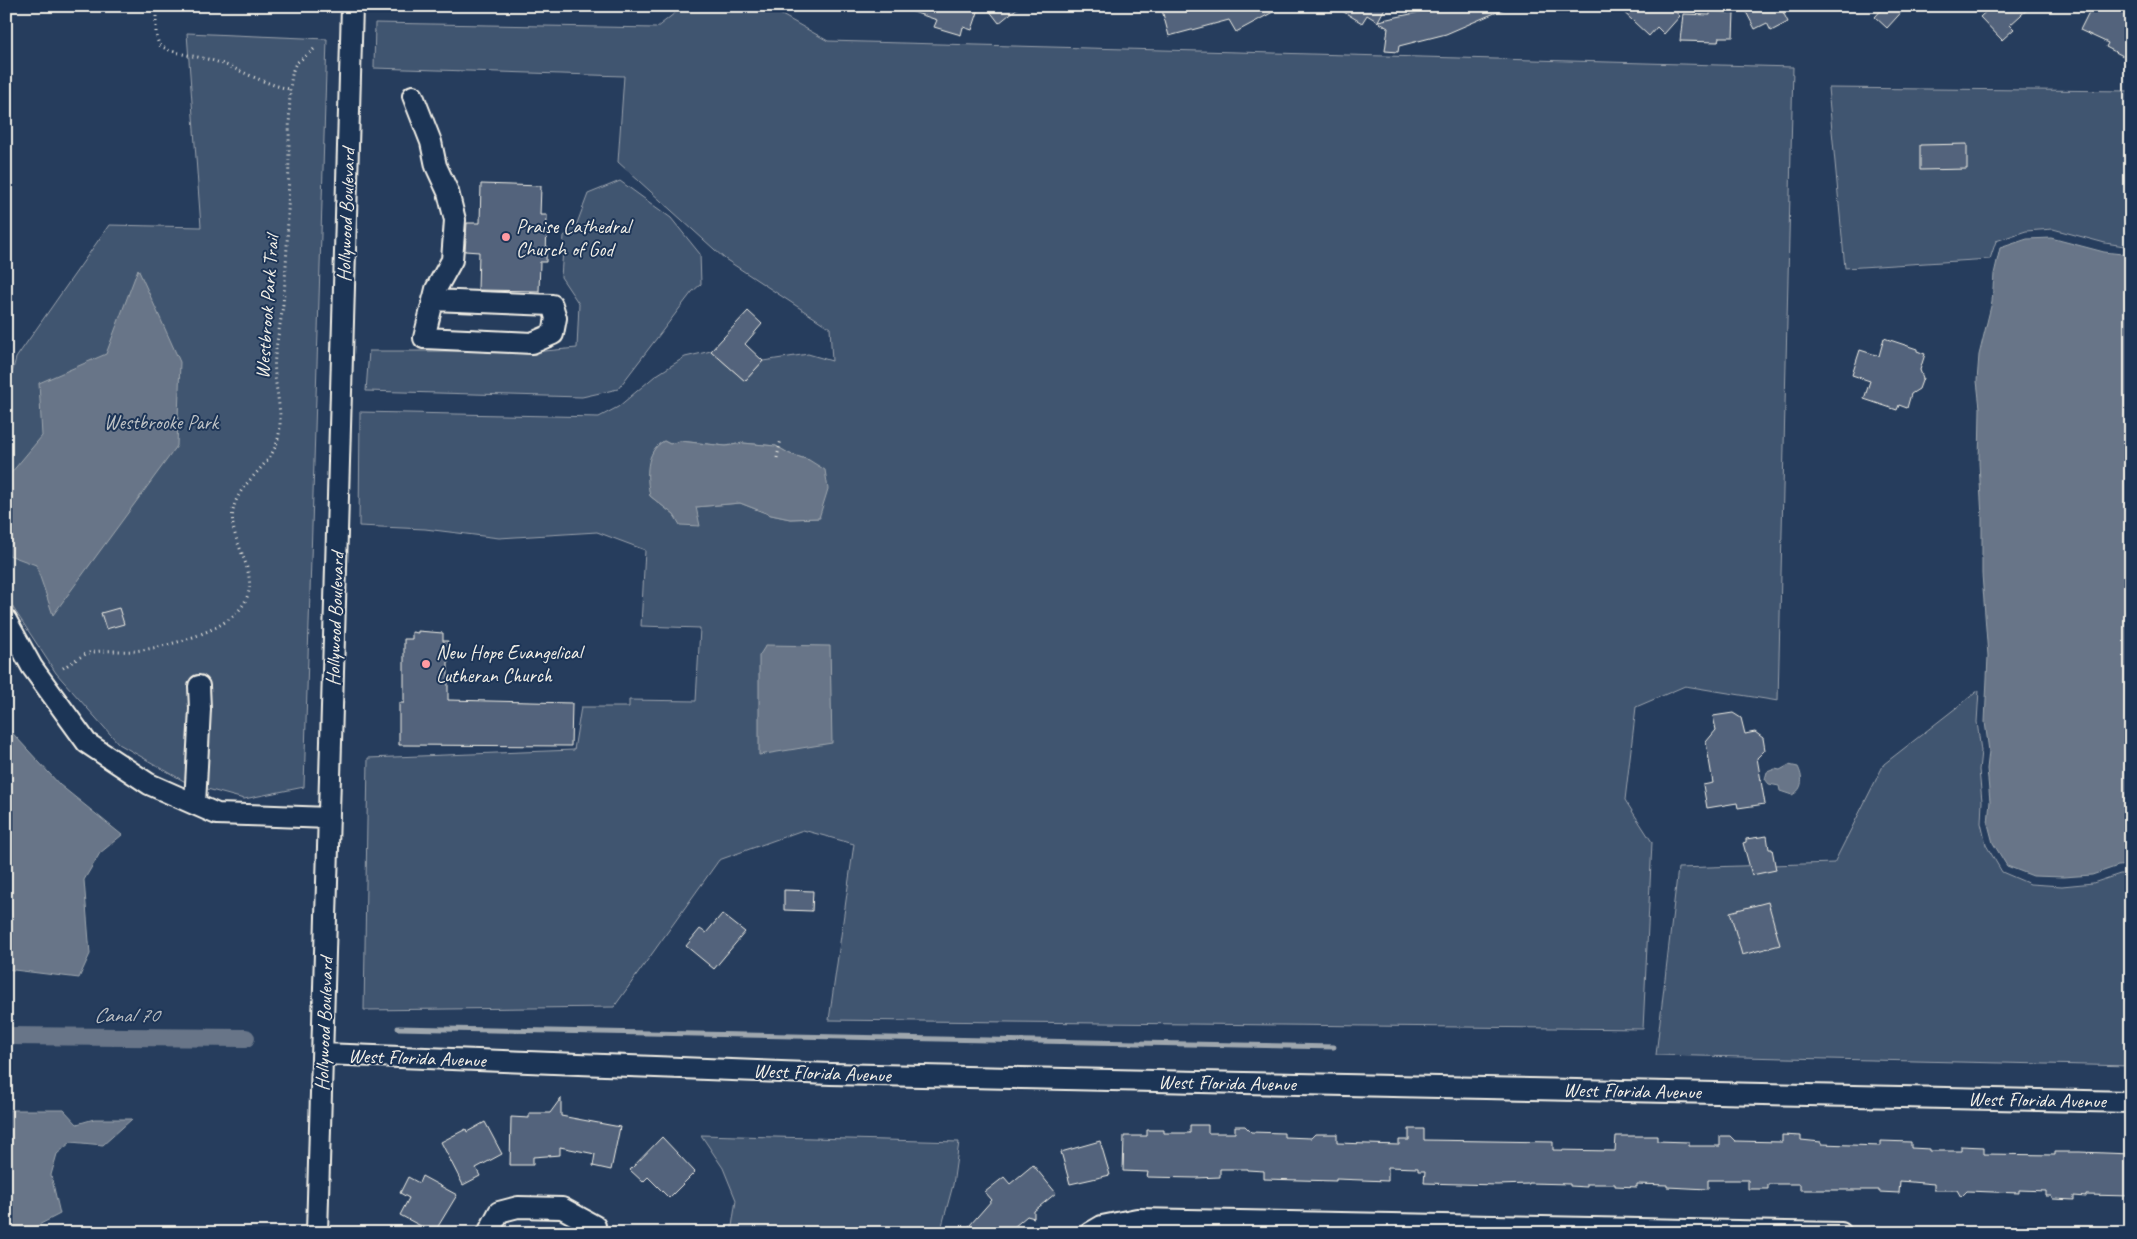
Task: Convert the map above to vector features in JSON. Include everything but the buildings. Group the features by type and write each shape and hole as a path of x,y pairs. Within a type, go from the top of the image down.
{"street":[{"name":"Hollywood Boulevard","path":"317,1233 352,6"},
{"path":"413,96 431,142 436,166 448,192 455,220 452,260 436,289 433,300 424,338 532,343 553,334 556,318 552,305 433,300"},
{"path":"6,620 32,667 87,742 149,784 217,814 329,818"},
{"path":"195,804 200,709 199,686"},
{"name":"West Florida Avenue","path":"323,1054 831,1074 2131,1102"},
{"path":"488,1233 499,1212 518,1206 562,1208 595,1226"},
{"path":"1090,1233 1102,1226 1137,1218 1457,1229 1840,1233"}],"path":[{"path":"156,6 156,35 159,45 186,56 207,59 275,87 290,89"},
{"name":"Westbrook Park Trail","path":"63,668 87,654 133,651 169,645 213,628 231,618 241,608 248,595 247,566 233,522 233,512 236,499 243,488 269,460 278,440 281,423 275,358 282,313 285,272 290,89 293,66 316,47"},
{"path":"777,458 781,439"}],"green space":[{"path":"684,6 766,6 828,41 1793,67 1778,701 1685,686 1636,707 1625,800 1652,842 1643,1029 829,1020 854,844 803,830 719,860 614,1007 364,1010 368,758 574,750 581,707 629,707 629,700 696,701 700,628 641,626 645,550 597,532 499,538 425,529 359,526 360,412 599,417 618,407 655,376 685,357 711,351 745,381 763,361 808,354 832,361 830,328 725,259 618,162 624,76 374,68 375,23 656,28","holes":["664,441 670,444 680,441 726,446 743,443 776,446 790,454 809,460 820,518 790,519 771,515 740,503 696,507 681,525 674,515 650,496 649,472 653,451"]},
{"name":"Westbrooke Park","path":"187,33 327,39 304,787 244,799 189,784 119,744 56,673 6,597 6,395 16,358 109,225 201,227"},
{"path":"1828,88 2131,91 2131,247 2105,243 2053,229 2026,231 1996,241 1990,259 1845,268"},
{"path":"620,181 671,218 700,254 701,284 692,292 618,389 582,397 366,391 369,351 545,351 577,348 579,304 561,277 564,236 576,226 588,194"},
{"path":"1979,690 1977,722 1981,751 1979,770 1982,801 1981,823 1986,845 2002,872 2030,884 2062,886 2093,883 2120,874 2131,874 2131,1066 1656,1055 1678,868 1834,863 1884,764"},
{"path":"701,1135 959,1142 953,1185 940,1233 731,1233 736,1200 723,1168"}],"shaded area":[{"path":"2051,238 2104,252 2131,255 2131,865 2118,866 2092,875 2063,877 2033,876 2007,866 1993,843 1988,824 1990,801 1987,769 1989,751 1985,722 1988,656 1982,574 1982,518 1979,463 1980,408 1977,381 1979,355 1992,302 1994,274 2000,248 2027,239"},
{"path":"138,269 180,362 177,446 53,615 36,565 6,554 6,479 42,436 39,383 106,354"},
{"path":"664,441 670,444 680,441 726,446 743,443 776,446 790,454 809,460 825,470 828,489 819,518 790,519 771,515 740,503 696,507 700,526 680,525 674,515 650,496 648,465 653,451"},
{"path":"766,645 830,646 832,743 759,755 759,656"},
{"path":"6,726 60,785 122,835 100,853 84,880 90,954 79,978 6,969"},
{"path":"1789,765 1798,767 1801,775 1799,790 1792,795 1780,791 1779,786 1769,784 1765,779 1767,772 1775,769 1780,770"},
{"path":"6,1110 64,1110 77,1124 94,1119 132,1119 103,1145 71,1142 57,1154 51,1175 60,1214 23,1233 6,1233"}],"waterway":[{"path":"398,1028 1334,1047"},
{"name":"Canal 70","path":"6,1036 246,1038"}],"place":[{"name":"Praise Cathedral Church of God","path":"506,237"},
{"name":"New Hope Evangelical Lutheran Church","path":"426,664"}]}
